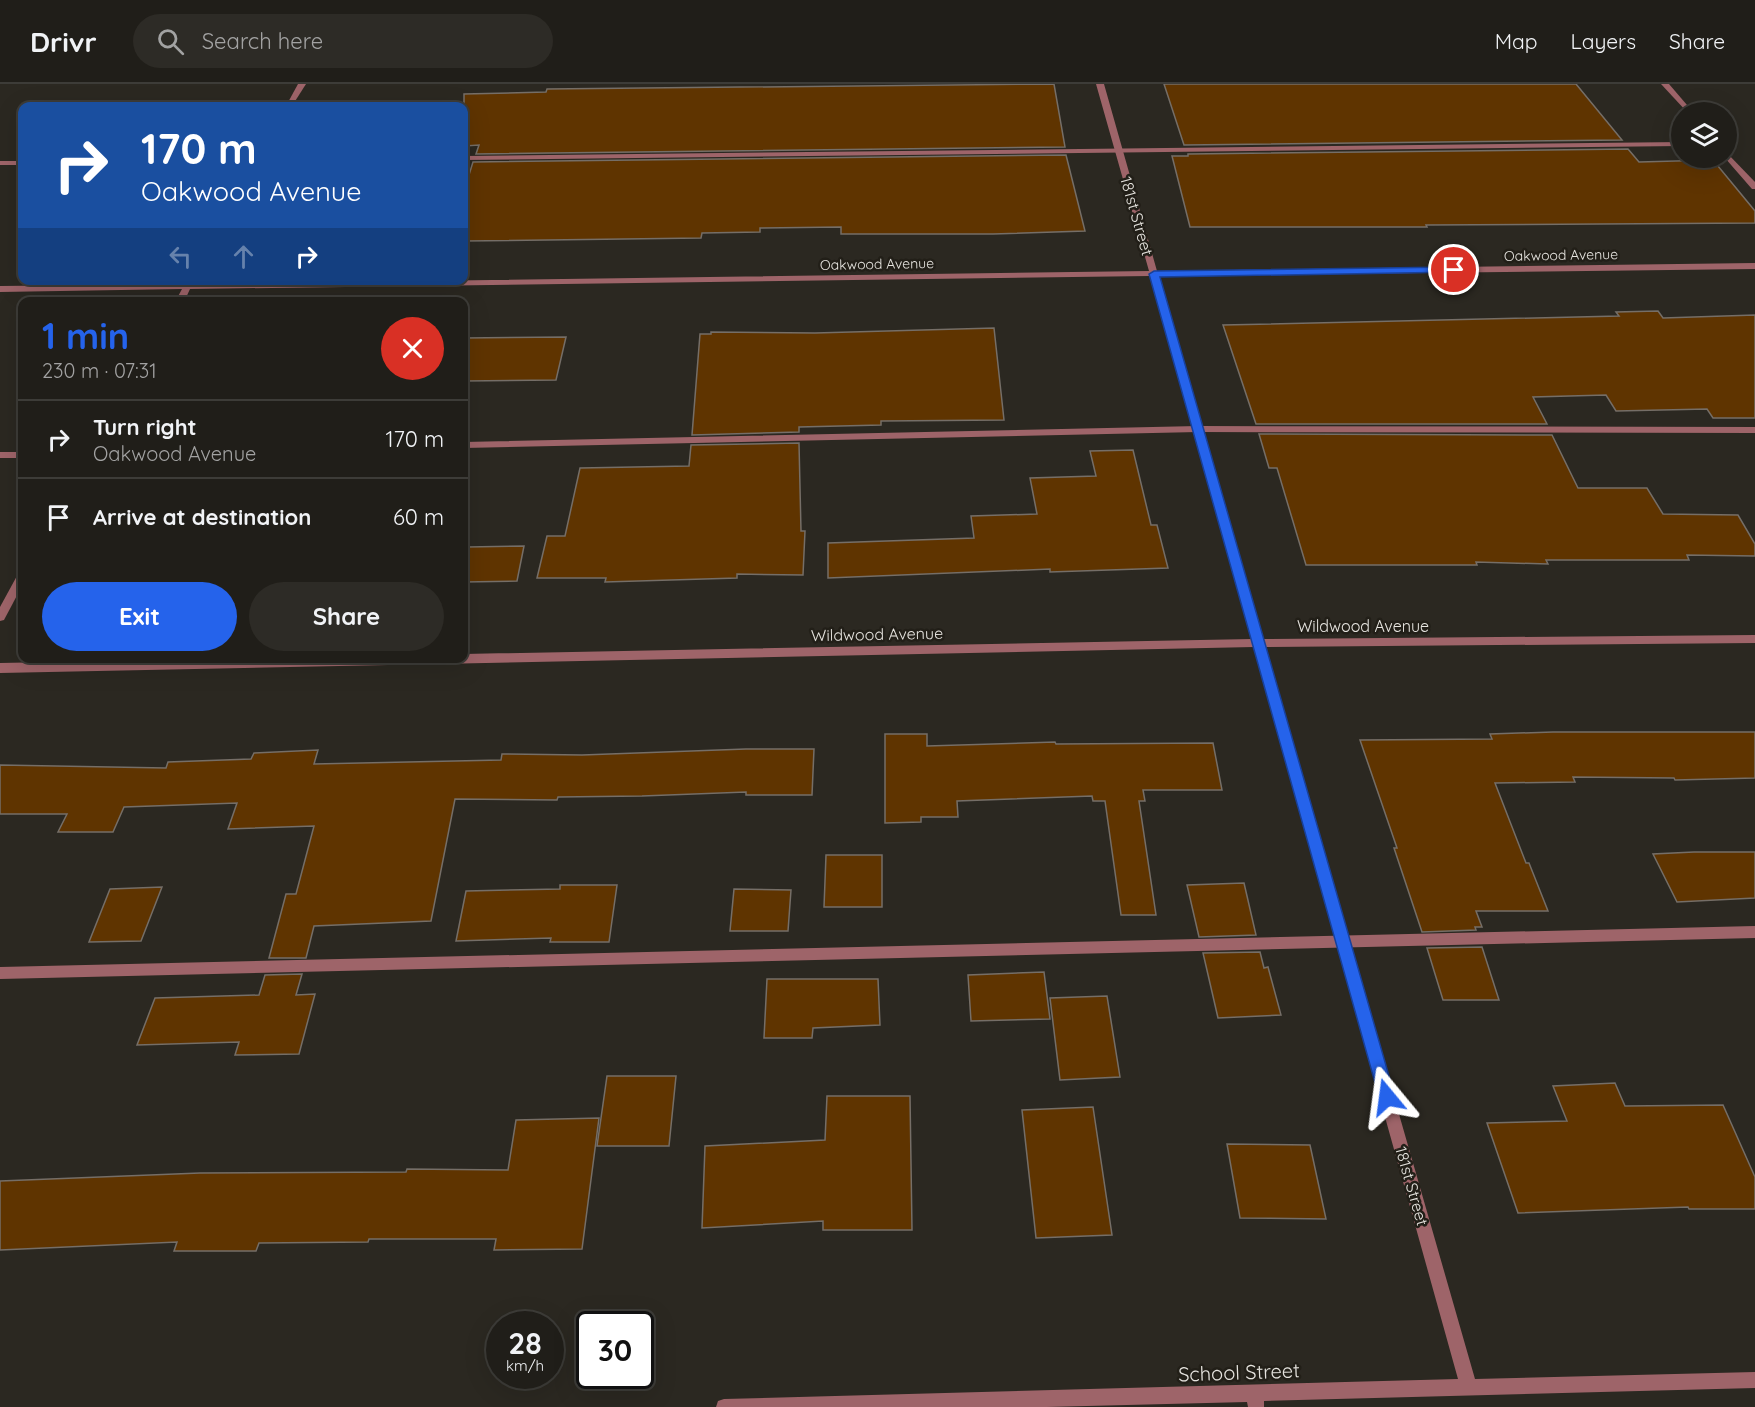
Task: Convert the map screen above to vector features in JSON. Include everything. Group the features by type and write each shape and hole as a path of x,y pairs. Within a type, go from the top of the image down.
{"street":[{"path":"291,102 302,84"},
{"name":"181st Street","path":"1100,84 1469,1387"},
{"path":"1665,84 1681,102"},
{"path":"468,158 1671,144"},
{"path":"0,163 18,163"},
{"path":"1737,167 1755,187"},
{"name":"Oakwood Avenue","path":"468,280 1755,266"},
{"name":"Oakwood Avenue","path":"0,289 126,285"},
{"path":"468,446 1198,429 1755,430"},
{"path":"0,455 18,454"},
{"path":"0,617 18,584"},
{"name":"Wildwood Avenue","path":"468,659 1259,643 1755,639"},
{"name":"Wildwood Avenue","path":"0,668 252,663"},
{"path":"0,973 1755,932"},
{"name":"School Street","path":"724,1407 1255,1400 1469,1387 1755,1380"}],"building":[{"path":"1054,84 1065,147 476,154 479,145 468,146 468,102 464,102 464,94 546,92 547,89"},
{"path":"1164,84 1576,84 1622,140 1184,145"},
{"path":"1628,149 1639,162 1671,161 1671,168 1720,168 1755,211 1755,223 1190,227 1172,156 1188,156 1188,154"},
{"path":"1066,155 1085,231 993,234 841,234 841,227 760,228 760,232 702,233 701,238 468,241 468,178 473,162"},
{"path":"1658,311 1663,318 1755,315 1755,418 1713,418 1707,409 1616,411 1606,395 1533,397 1547,424 1256,424 1223,325 1619,316 1616,312"},
{"path":"994,328 1004,420 881,421 881,425 799,427 799,432 692,435 700,334"},
{"path":"566,337 556,380 468,381 468,338"},
{"path":"1259,434 1552,435 1578,488 1647,488 1663,514 1738,515 1755,544 1755,556 1687,555 1689,560 1546,560 1548,564 1476,562 1477,565 1306,565 1277,468 1269,468"},
{"path":"799,443 801,531 805,531 803,575 737,574 737,578 605,582 606,578 537,578 547,536 565,536 580,468 689,466 691,445"},
{"path":"1133,450 1151,525 1157,525 1168,568 1050,572 1050,569 828,578 828,543 974,538 971,516 1037,514 1030,478 1096,476 1090,451"},
{"path":"524,546 517,581 468,582 468,547"},
{"path":"1755,732 1755,778 1675,780 1674,778 1573,777 1575,782 1495,783 1526,863 1529,863 1548,911 1476,911 1482,927 1475,927 1476,930 1422,932 1394,848 1397,848 1360,740 1492,739 1490,734"},
{"path":"885,734 927,734 927,746 1055,742 1056,744 1213,743 1222,790 1143,790 1145,801 1139,801 1156,915 1121,915 1105,801 1093,801 1092,796 957,801 958,817 921,817 921,822 885,823"},
{"path":"814,749 812,795 746,795 746,792 558,797 557,800 455,799 431,921 314,926 306,958 269,958 286,894 296,894 314,826 228,829 237,803 124,807 113,832 58,832 67,814 0,814 0,765 166,768 168,762 251,759 254,753 318,750 314,764 501,760 502,754 582,755"},
{"path":"1755,852 1755,898 1677,902 1653,854"},
{"path":"826,855 882,855 882,907 824,907"},
{"path":"1244,883 1256,935 1199,937 1187,885"},
{"path":"560,885 617,885 609,942 550,942 551,938 456,941 466,891 560,889"},
{"path":"162,887 141,941 89,942 110,889"},
{"path":"734,889 791,890 788,931 730,931"},
{"path":"1482,947 1499,1000 1443,1000 1427,948"},
{"path":"1260,952 1264,968 1268,967 1281,1015 1218,1018 1203,953"},
{"path":"1044,972 1050,1019 971,1021 968,975"},
{"path":"302,974 296,995 315,994 299,1054 235,1055 239,1042 137,1045 155,998 259,995 265,975"},
{"path":"767,979 878,979 880,1025 813,1028 812,1038 764,1038"},
{"path":"1107,996 1120,1077 1060,1080 1050,998"},
{"path":"607,1076 676,1076 669,1146 597,1146"},
{"path":"1615,1083 1625,1106 1723,1105 1755,1177 1755,1209 1689,1209 1688,1207 1518,1213 1487,1123 1567,1121 1553,1086"},
{"path":"827,1096 910,1096 912,1230 823,1230 823,1221 702,1228 705,1146 825,1140"},
{"path":"1093,1107 1112,1235 1036,1238 1022,1110"},
{"path":"599,1118 582,1249 494,1250 496,1239 369,1239 368,1242 259,1243 256,1251 174,1251 177,1242 0,1250 0,1181 200,1173 406,1172 407,1169 508,1170 516,1120"},
{"path":"1227,1144 1310,1145 1326,1219 1240,1218"}],"route":[{"path":"1387,1097 1154,274 1454,270"}]}
